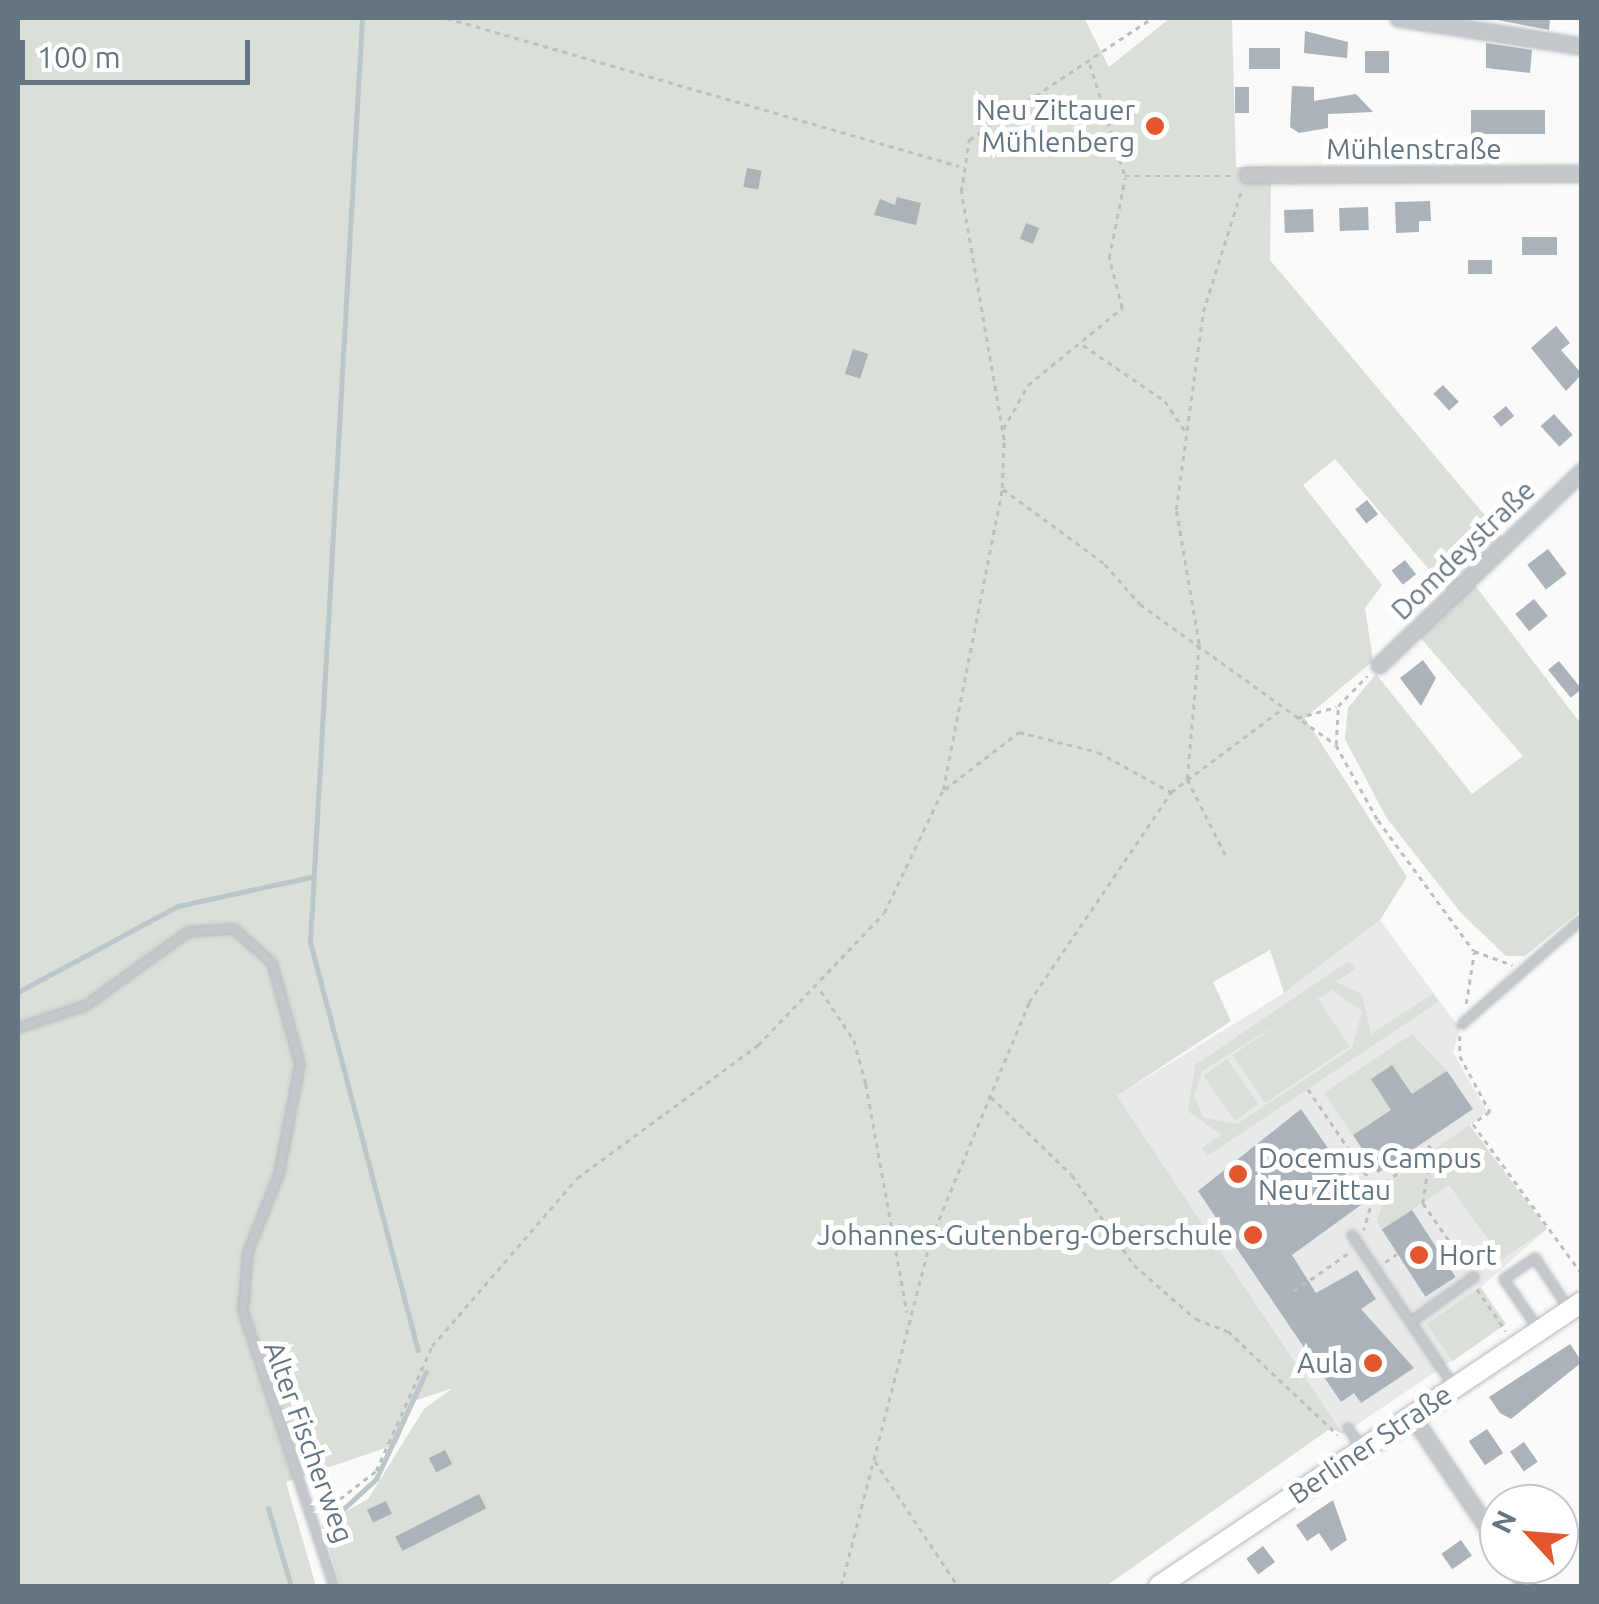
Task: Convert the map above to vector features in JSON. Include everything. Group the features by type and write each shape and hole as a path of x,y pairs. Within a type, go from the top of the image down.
{"main road":[{"name":"Berliner Straße","path":"1159,1586 1354,1438 1412,1416 1575,1306"}],"street":[{"path":"1398,18 1582,46"},
{"name":"Mühlenstraße","path":"1248,175 1582,173"},
{"name":"Domdeystraße","path":"1379,665 1580,477"},
{"path":"1412,1416 1479,1515"}],"lane":[{"path":"1462,1024 1519,967 1582,918"},
{"name":"Alter Fischerweg","path":"18,1028 85,1006 188,932 234,929 272,962 300,1064 280,1174 248,1252 243,1311 316,1514 334,1586"},
{"path":"1352,1235 1454,1387"},
{"path":"1540,1330 1504,1279 1520,1268 1535,1258 1575,1306"},
{"path":"1412,1321 1474,1277"}],"path":[{"path":"447,18 962,166"},
{"path":"316,1514 376,1470 432,1346 576,1178 711,1083 820,989 884,913 944,790 1002,488 1002,432 962,166 969,140 992,117 1090,63 1152,18"},
{"path":"1002,432 1028,385 1122,308 1109,258 1125,176 1090,63"},
{"path":"1125,176 1248,175 1203,312 1176,510 1199,644 1186,779 1225,856"},
{"path":"1081,343 1165,401 1187,433"},
{"path":"1002,488 1282,709 1336,745 1378,820 1474,951 1519,967"},
{"path":"1296,718 1338,706 1379,665"},
{"path":"1336,745 1338,706"},
{"path":"841,1586 907,1314 990,1096 1063,940 1171,792 1282,709"},
{"path":"944,790 1019,732 1098,752 1171,792"},
{"path":"1474,951 1460,1056 1490,1112 1473,1124 1582,1274"},
{"path":"820,989 854,1040 866,1084 907,1314"},
{"path":"1308,1089 1376,1188"},
{"path":"990,1096 1072,1175 1134,1265 1196,1318 1228,1332 1333,1432 1354,1438"},
{"path":"1425,1142 1431,1149 1423,1203 1506,1332"},
{"path":"1294,1292 1360,1246 1376,1188 1431,1149"},
{"path":"1376,1268 1397,1254"},
{"path":"874,1459 958,1586"}],"shaded area":[{"path":"18,18 1084,18 1109,67 1170,18 1232,18 1236,167 1271,167 1270,260 1504,538 1449,593 1335,459 1303,485 1382,585 1365,608 1373,661 1305,718 1407,877 1380,920 1284,993 1270,950 1213,982 1231,1021 1117,1096 1343,1434 1331,1428 1106,1586 341,1586 322,1525 368,1499 424,1409 453,1388 414,1401 397,1444 286,1482 316,1586 18,1586"},
{"path":"1474,584 1581,724 1581,910 1525,956 1506,956 1461,913 1386,817 1345,739 1348,708 1376,674 1472,794 1523,756 1418,635"},
{"path":"1380,920 1460,1029 1453,1052 1487,1112 1470,1125 1547,1229 1481,1287 1506,1324 1343,1434 1117,1096 1284,993"},
{"path":"1349,961 1355,969 1336,982 1362,994 1371,1034 1433,994 1438,1002 1207,1156 1202,1148 1221,1135 1188,1111 1195,1065","holes":["1332,990 1362,1011 1352,1048 1237,1124 1204,1118 1194,1096 1202,1071"]},
{"path":"1317,998 1349,1046 1265,1103 1232,1055"},
{"path":"1412,1034 1447,1071 1412,1094 1392,1065 1372,1078 1391,1110 1353,1135 1324,1093"},
{"path":"1227,1059 1259,1104 1235,1121 1203,1076"},
{"path":"1469,1125 1547,1229 1502,1259 1449,1185 1382,1230 1377,1221 1389,1182"},
{"path":"1480,1287 1506,1324 1453,1361 1427,1324"}],"building":[{"path":"1487,18 1550,18 1549,30"},
{"path":"1305,31 1348,42 1347,58 1304,53"},
{"path":"1486,43 1532,50 1530,73 1486,68"},
{"path":"1249,48 1280,48 1280,69 1249,69"},
{"path":"1365,51 1389,51 1389,73 1365,73"},
{"path":"1292,86 1314,87 1314,101 1356,94 1373,112 1328,114 1328,128 1299,133 1290,127"},
{"path":"1235,87 1249,87 1249,113 1235,113"},
{"path":"1471,110 1545,110 1545,134 1471,134"},
{"path":"747,168 762,171 758,190 743,187"},
{"path":"897,197 921,203 916,225 874,215 880,199 895,205"},
{"path":"1430,201 1431,221 1419,221 1419,232 1396,233 1395,202"},
{"path":"1368,207 1369,230 1340,231 1339,208"},
{"path":"1313,209 1314,232 1285,233 1284,210"},
{"path":"1026,223 1039,228 1033,244 1020,239"},
{"path":"1522,237 1557,237 1557,255 1522,255"},
{"path":"1468,260 1492,260 1492,274 1468,274"},
{"path":"1556,326 1570,343 1561,350 1582,374 1566,391 1531,348"},
{"path":"853,349 868,354 860,379 845,374"},
{"path":"1443,385 1459,402 1449,411 1433,394"},
{"path":"1506,406 1514,416 1501,427 1493,417"},
{"path":"1554,414 1573,435 1559,447 1541,426"},
{"path":"1367,500 1378,514 1366,523 1355,509"},
{"path":"1548,549 1567,574 1546,589 1527,565"},
{"path":"1405,560 1416,574 1403,585 1392,570"},
{"path":"1534,599 1548,616 1529,631 1515,614"},
{"path":"1423,660 1436,678 1421,706 1400,678"},
{"path":"1559,661 1582,689 1571,698 1548,670"},
{"path":"1392,1065 1412,1094 1447,1071 1473,1109 1378,1173 1353,1135 1391,1110 1371,1079"},
{"path":"1301,1109 1365,1202 1292,1255 1316,1293 1357,1270 1376,1299 1361,1309 1414,1368 1361,1403 1354,1393 1341,1402 1198,1191"},
{"name":"Hort","path":"1412,1210 1456,1277 1425,1297 1382,1230"},
{"path":"1570,1344 1582,1362 1511,1419 1500,1413 1489,1397"},
{"path":"1487,1429 1503,1453 1485,1465 1469,1441"},
{"path":"1524,1442 1538,1462 1524,1471 1510,1452"},
{"path":"445,1450 452,1464 436,1472 429,1458"},
{"path":"479,1494 486,1508 403,1551 395,1537"},
{"path":"1333,1500 1347,1540 1331,1551 1319,1533 1307,1541 1296,1525"},
{"path":"386,1501 392,1514 373,1523 367,1510"},
{"path":"1461,1540 1472,1556 1452,1569 1441,1554"},
{"path":"1263,1546 1275,1562 1258,1575 1246,1559"}],"waterway":[{"path":"362,18 310,942 418,1350"},
{"path":"18,992 178,906 311,877"},
{"path":"340,1512 376,1479 426,1372"},
{"path":"268,1508 291,1586"}],"place":[{"name":"Neu Zittauer Mühlenberg","path":"1155,126"},
{"name":"Docemus Campus Neu Zittau","path":"1238,1174"},
{"name":"Johannes-Gutenberg-Oberschule","path":"1253,1235"},
{"name":"Hort","path":"1419,1255"},
{"name":"Aula","path":"1373,1363"}]}
